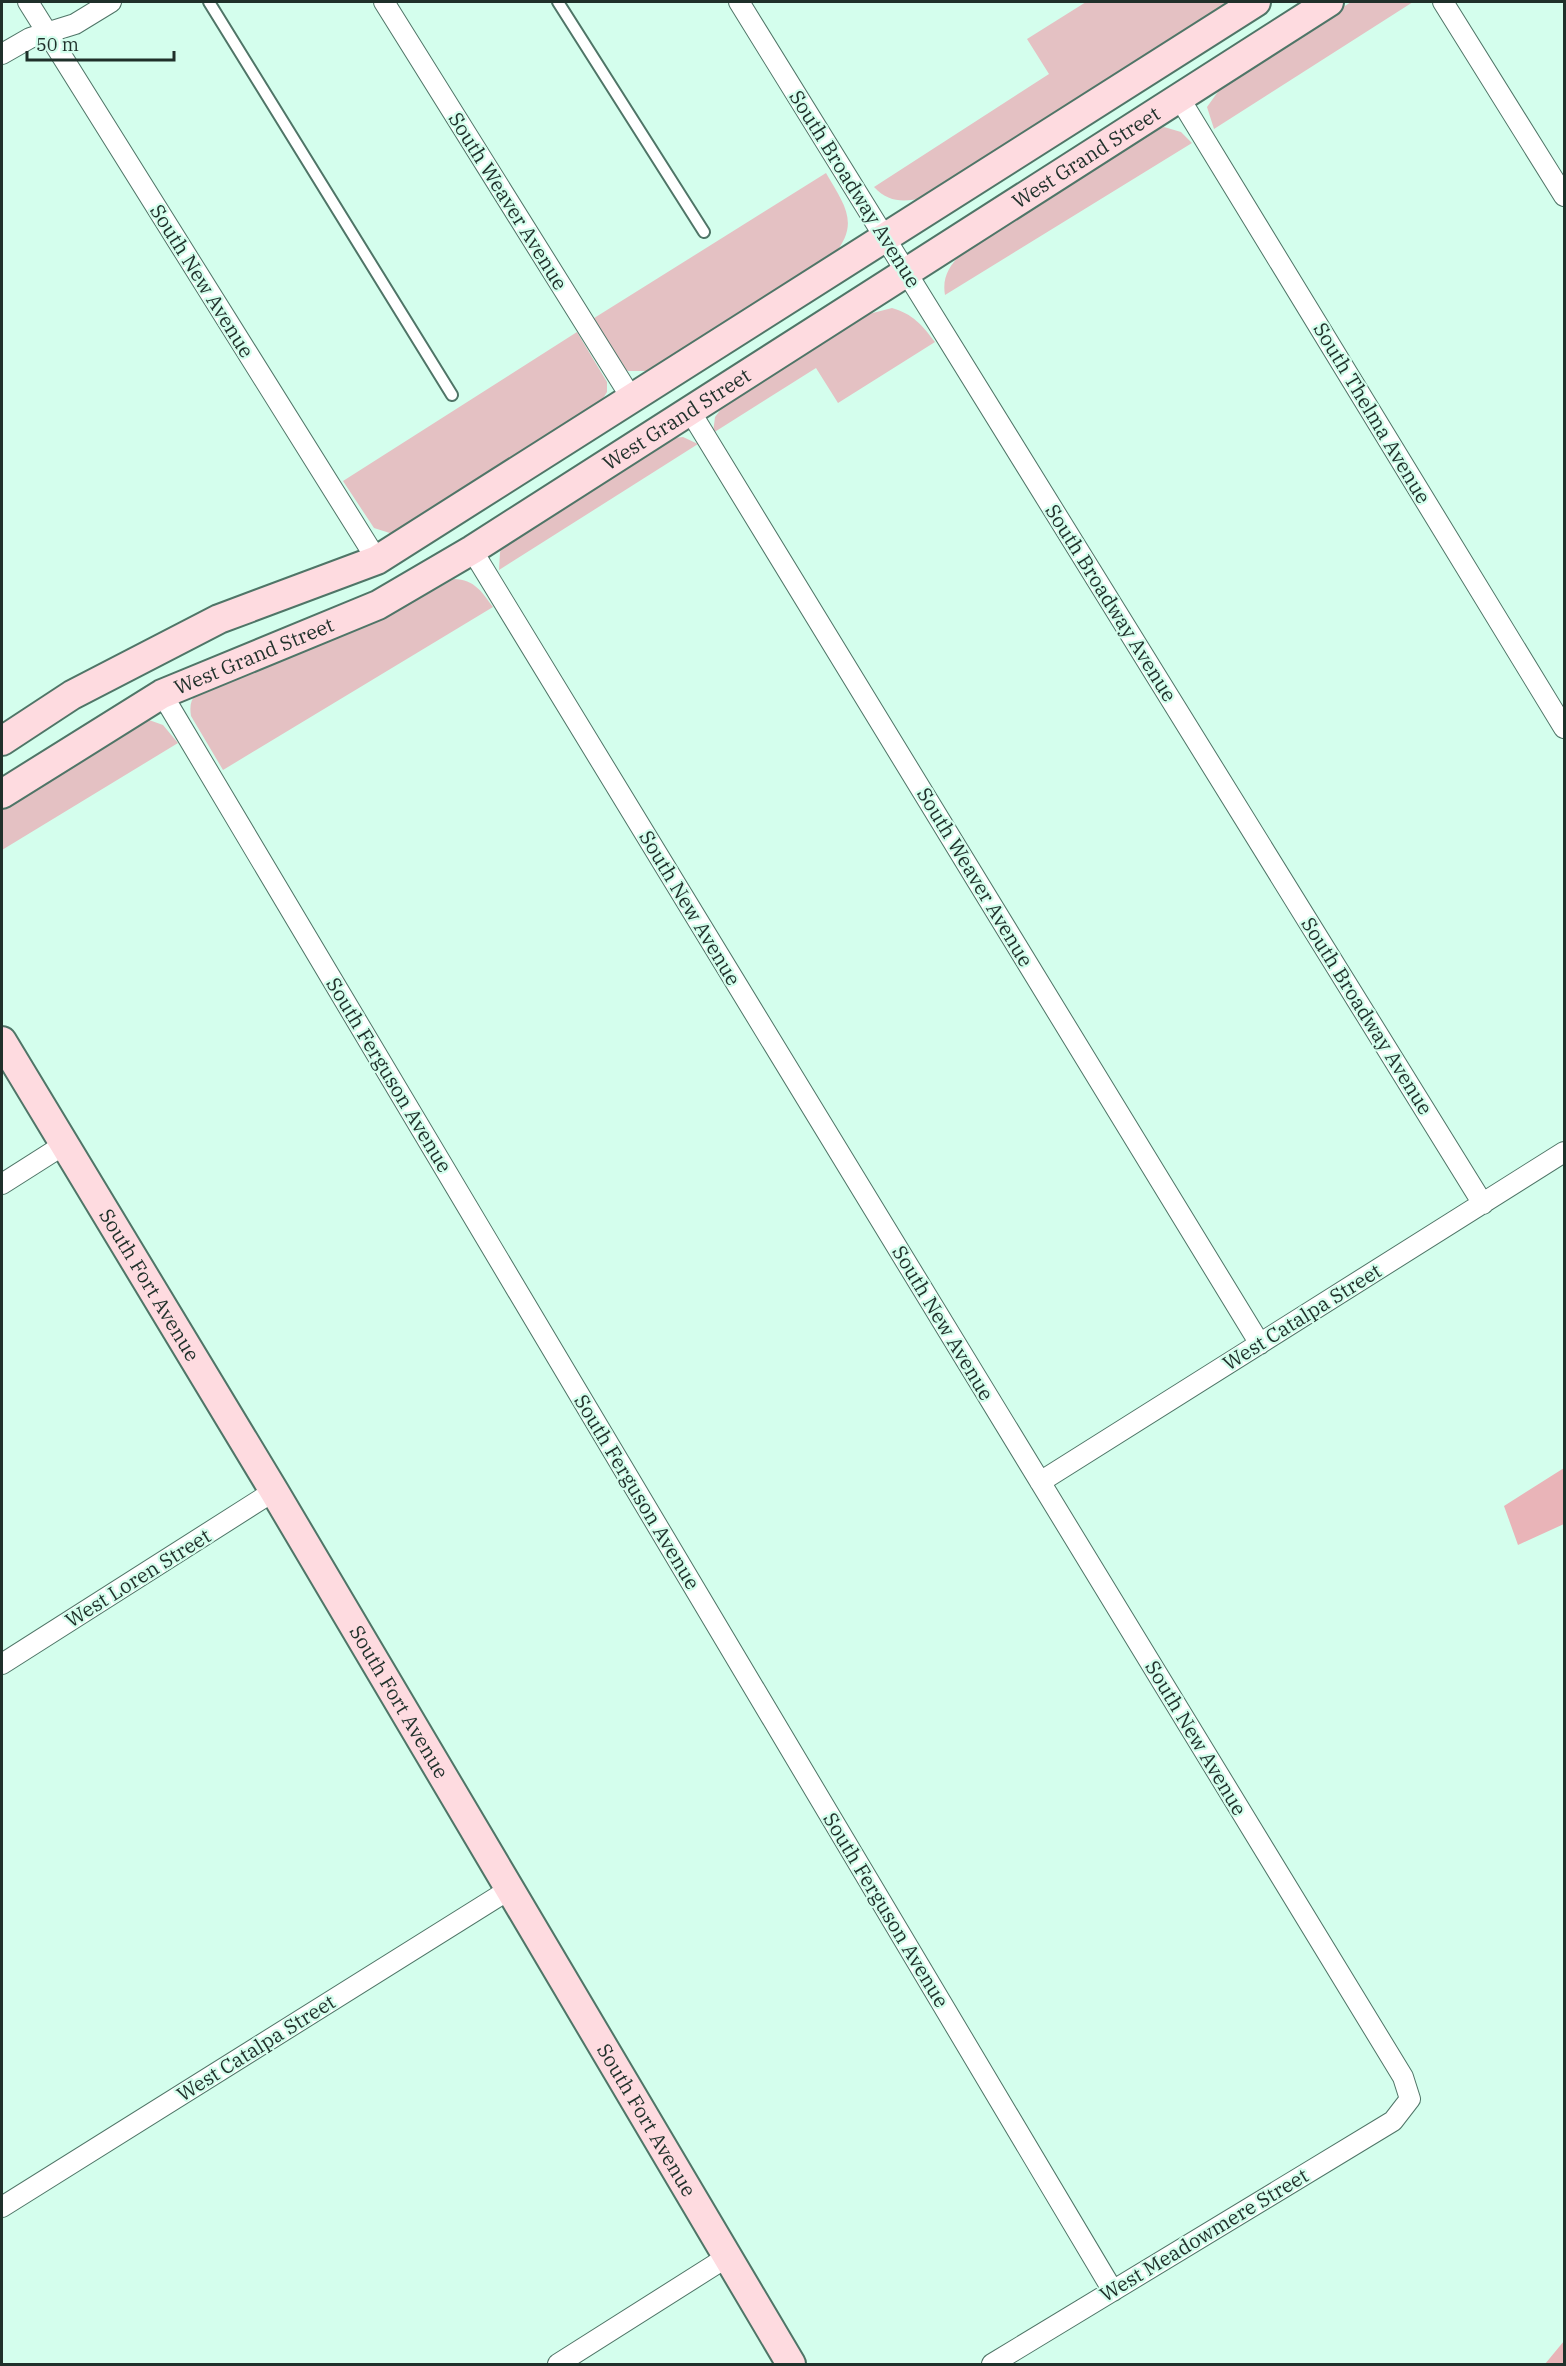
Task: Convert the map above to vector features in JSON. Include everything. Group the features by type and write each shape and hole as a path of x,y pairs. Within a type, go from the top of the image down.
{"main road":[{"name":"West Grand Street","path":"2,741 72,695 219,619 377,560 1256,2"},
{"name":"West Grand Street","path":"2,794 162,694 378,605 472,550 1329,2"},
{"name":"South Fort Avenue","path":"2,1045 65,1144 274,1491 791,2364"}],"street":[{"name":"South New Avenue","path":"28,2 377,560"},
{"path":"2,54 20,42 75,24 111,2"},
{"name":"South Weaver Avenue","path":"384,2 632,399"},
{"name":"South Broadway Avenue","path":"739,2 1483,1204"},
{"path":"1443,2 1564,196"},
{"name":"South Thelma Avenue","path":"1180,99 1564,728"},
{"name":"South Weaver Avenue","path":"690,411 1260,1344"},
{"name":"South New Avenue","path":"472,550 1403,2077 1410,2099"},
{"name":"South Ferguson Avenue","path":"162,694 1113,2291"},
{"path":"2,1184 65,1144"},
{"name":"West Catalpa Street","path":"1040,1482 1564,1152"},
{"name":"West Loren Street","path":"2,1664 274,1491"},
{"name":"West Catalpa Street","path":"2,2207 510,1889"},
{"name":"West Meadowmere Street","path":"992,2364 1393,2121 1410,2099"},
{"path":"558,2364 727,2257"}],"lane":[{"path":"209,2 452,394"},
{"path":"558,2 704,232"}],"shaded area":[{"path":"1086,2 1229,2 1222,10 924,198 891,199 874,187 1049,74 1027,39"},
{"path":"1351,2 1413,2 1214,129 1207,107 1222,86"},
{"path":"1164,127 1181,132 1192,143 945,295 947,273 961,254 1155,130"},
{"path":"826,173 844,205 848,225 841,245 832,257 654,371 628,371 621,366 591,320"},
{"path":"892,308 906,313 926,330 935,342 838,403 816,368 713,433 715,417 727,401 865,315"},
{"path":"577,332 607,382 607,392 599,405 393,534 374,528 343,481"},
{"path":"683,437 698,444 499,570 500,552 503,546 673,438"},
{"path":"454,579 472,584 481,591 493,607 223,770 191,716 192,700 201,689 211,683 381,620"},
{"path":"149,720 163,725 178,743 2,850 2,808 132,725"},
{"path":"1564,1468 1564,1524 1518,1545 1504,1506"},
{"path":"1564,2341 1564,2364 1545,2364"}]}
